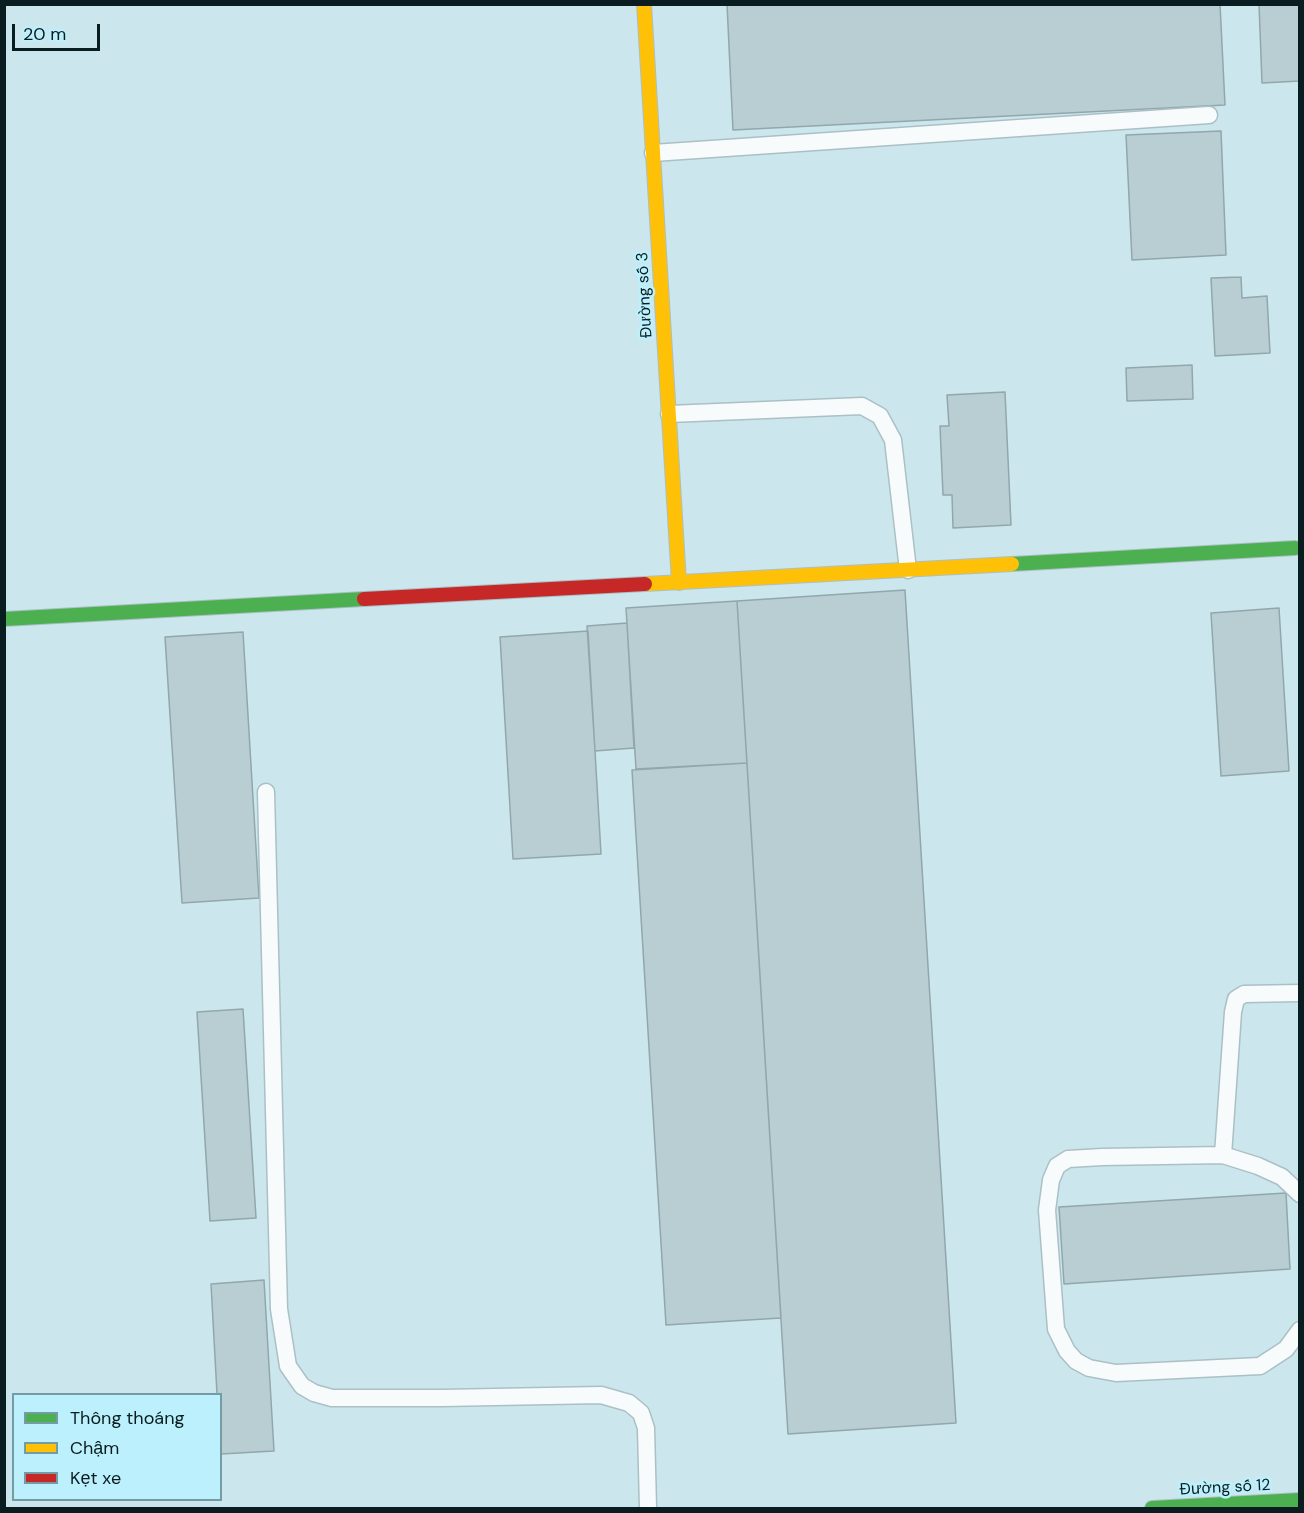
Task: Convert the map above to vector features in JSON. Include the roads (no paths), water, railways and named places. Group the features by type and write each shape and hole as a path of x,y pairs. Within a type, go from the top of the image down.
{"street":[{"name":"Đường số 3","path":"644,4 679,583"},
{"path":"4,619 1295,548"},
{"name":"Đường số 12","path":"1152,1509 1299,1500"}],"lane":[{"path":"653,153 1209,115"},
{"path":"669,414 862,406 880,416 893,440 908,570"},
{"path":"266,792 279,1309 288,1366 302,1386 314,1393 332,1398 601,1395 629,1403 640,1413 646,1428 648,1509"},
{"path":"1223,1155 1233,1012 1236,999 1244,994 1299,993"},
{"path":"1299,1194 1282,1177 1258,1166 1223,1155 1102,1157 1068,1160 1057,1166 1051,1180 1047,1210 1056,1329 1067,1351 1076,1361 1089,1368 1116,1373 1260,1366 1286,1349 1299,1330"}]}
